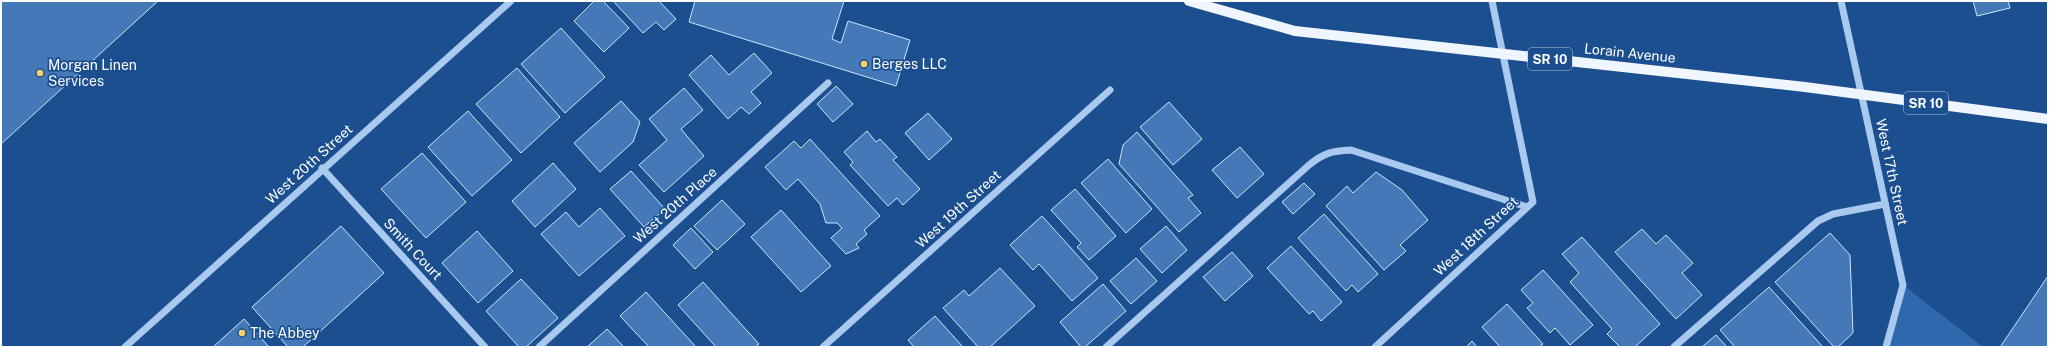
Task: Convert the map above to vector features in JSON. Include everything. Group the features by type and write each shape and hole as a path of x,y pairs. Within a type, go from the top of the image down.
{"main road":[{"name":"Lorain Avenue","path":"1189,1 1295,31 1805,87 2048,118"}],"street":[{"name":"West 20th Street","path":"125,347 322,168 511,1"},
{"name":"West 18th Street","path":"1375,347 1533,202 1492,1"},
{"name":"West 17th Street","path":"1841,1 1903,285 1886,347"},
{"name":"West 20th Place","path":"539,347 828,83"},
{"name":"West 19th Street","path":"823,347 1110,90"},
{"path":"1106,347 1309,165 1321,156 1333,151 1351,150 1527,207"},
{"name":"Smith Court","path":"322,168 485,347"},
{"path":"1674,347 1818,220 1833,214 1885,204"}],"shaded area":[{"path":"1903,285 1983,347 1886,347"}],"building":[{"name":"Morgan Linen Services","path":"1,1 158,1 1,144"},
{"path":"594,1 603,1 629,28 604,52 574,21"},
{"path":"613,1 659,1 676,19 664,30 656,22 643,33"},
{"name":"Berges LLC","path":"695,1 844,1 832,39 841,43 848,21 910,40 896,86 689,22"},
{"path":"1973,1 2008,1 2010,8 1977,16"},
{"path":"561,28 605,77 565,113 521,64"},
{"path":"754,53 772,73 751,92 761,103 749,114 741,107 728,119 689,75 711,55 729,75"},
{"path":"517,68 560,117 521,153 476,104"},
{"path":"836,86 853,104 833,122 817,104"},
{"path":"684,88 703,110 681,129 704,156 664,192 639,165 667,140 649,119"},
{"path":"621,101 640,122 633,142 600,172 574,143"},
{"path":"1169,102 1202,139 1173,165 1140,127"},
{"path":"468,111 512,160 472,196 428,147"},
{"path":"928,113 952,139 929,160 905,133"},
{"path":"867,131 876,142 880,139 897,157 893,160 920,189 903,205 897,198 888,206 850,165 853,162 844,152"},
{"path":"1137,132 1193,195 1188,198 1201,213 1179,232 1119,164 1123,145"},
{"path":"810,139 880,216 864,230 867,234 856,244 859,248 846,254 831,238 842,228 837,223 826,223 820,204 798,179 786,190 765,167 794,141 801,148"},
{"path":"1240,147 1264,174 1237,198 1212,170"},
{"path":"422,153 466,202 426,238 381,189"},
{"path":"1108,159 1152,209 1126,233 1081,183"},
{"path":"553,163 576,189 535,227 512,201"},
{"path":"631,171 665,209 644,227 610,189"},
{"path":"1376,172 1402,190 1428,220 1400,245 1406,251 1384,270 1326,206 1347,186 1353,193"},
{"path":"1304,183 1315,194 1293,214 1282,202"},
{"path":"1075,189 1116,236 1089,260 1077,247 1081,243 1051,210"},
{"path":"722,200 745,224 717,250 694,226"},
{"path":"600,208 625,236 579,276 541,234 566,212 579,227"},
{"path":"781,210 831,266 801,292 751,237"},
{"path":"1324,214 1378,274 1358,292 1352,285 1346,291 1298,238"},
{"path":"1042,216 1098,278 1072,301 1039,264 1033,270 1010,245"},
{"path":"341,226 384,273 303,347 288,347 252,307"},
{"path":"1166,226 1187,250 1162,273 1140,249"},
{"path":"691,228 713,252 695,269 673,245"},
{"path":"1642,229 1656,244 1666,235 1693,263 1682,273 1702,295 1676,319 1615,252"},
{"path":"477,231 513,271 478,303 442,263"},
{"path":"1830,233 1850,255 1853,333 1838,347 1834,347 1775,282"},
{"path":"1582,237 1660,324 1635,347 1620,347 1607,334 1612,329 1570,282 1579,273 1562,254"},
{"path":"1291,246 1342,302 1321,321 1313,311 1309,314 1267,268"},
{"path":"1232,252 1253,276 1225,301 1203,277"},
{"path":"1136,258 1157,281 1131,304 1110,281"},
{"path":"1000,268 1035,306 990,347 978,347 943,308 964,290 969,296"},
{"path":"1543,270 1593,325 1570,345 1555,328 1550,333 1527,308 1533,303 1521,290"},
{"path":"2048,276 2048,347 2000,347 2011,331"},
{"path":"521,279 558,318 526,347 519,347 486,311"},
{"path":"703,282 759,344 755,347 716,347 678,305"},
{"path":"1103,284 1126,311 1085,347 1081,347 1060,322"},
{"path":"1769,287 1823,347 1735,347 1720,330"},
{"path":"646,292 696,347 649,347 620,316"},
{"path":"1507,304 1543,344 1539,347 1500,347 1482,327"},
{"path":"935,316 963,347 914,347 908,340"},
{"name":"The Abbey","path":"244,319 269,347 213,347"},
{"path":"607,329 624,347 587,347"},
{"path":"1716,335 1727,347 1702,347"},
{"path":"1472,341 1477,347 1466,347"}],"place":[{"name":"Berges LLC","path":"864,64"},
{"name":"Morgan Linen Services","path":"40,73"},
{"name":"The Abbey","path":"242,333"}]}
